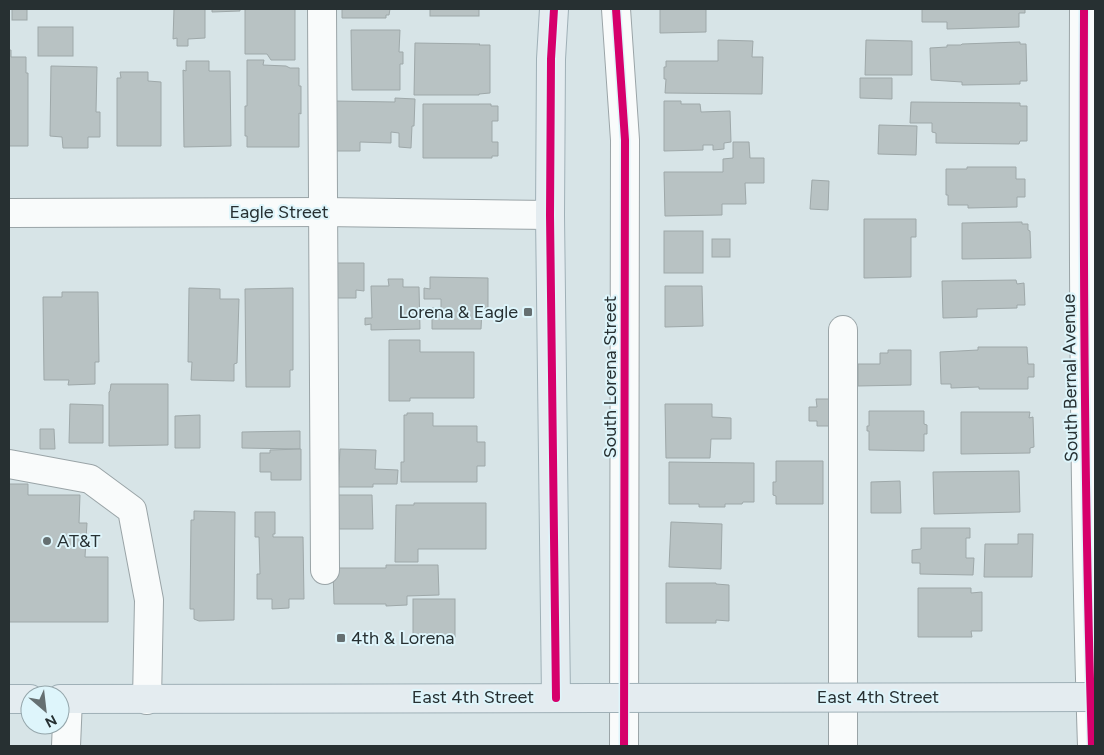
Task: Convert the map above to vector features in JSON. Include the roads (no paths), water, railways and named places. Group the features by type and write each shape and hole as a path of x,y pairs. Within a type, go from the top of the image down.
{"main road":[{"path":"554,9 551,59 550,215 556,698"},
{"name":"East 4th Street","path":"70,699 1095,697"}],"street":[{"path":"322,9 325,570"},
{"name":"South Lorena Street","path":"616,9 625,140 624,746"},
{"name":"South Bernal Avenue","path":"1084,9 1089,206 1088,641 1092,746"},
{"name":"Eagle Street","path":"9,213 323,212 550,215"},
{"path":"843,330 843,746"},
{"path":"9,464 90,479 132,510 150,600 147,700"}],"place":[{"name":"Lorena & Eagle","path":"528,312"},
{"name":"AT&T","path":"47,541"},
{"name":"4th & Lorena","path":"341,638"}]}
